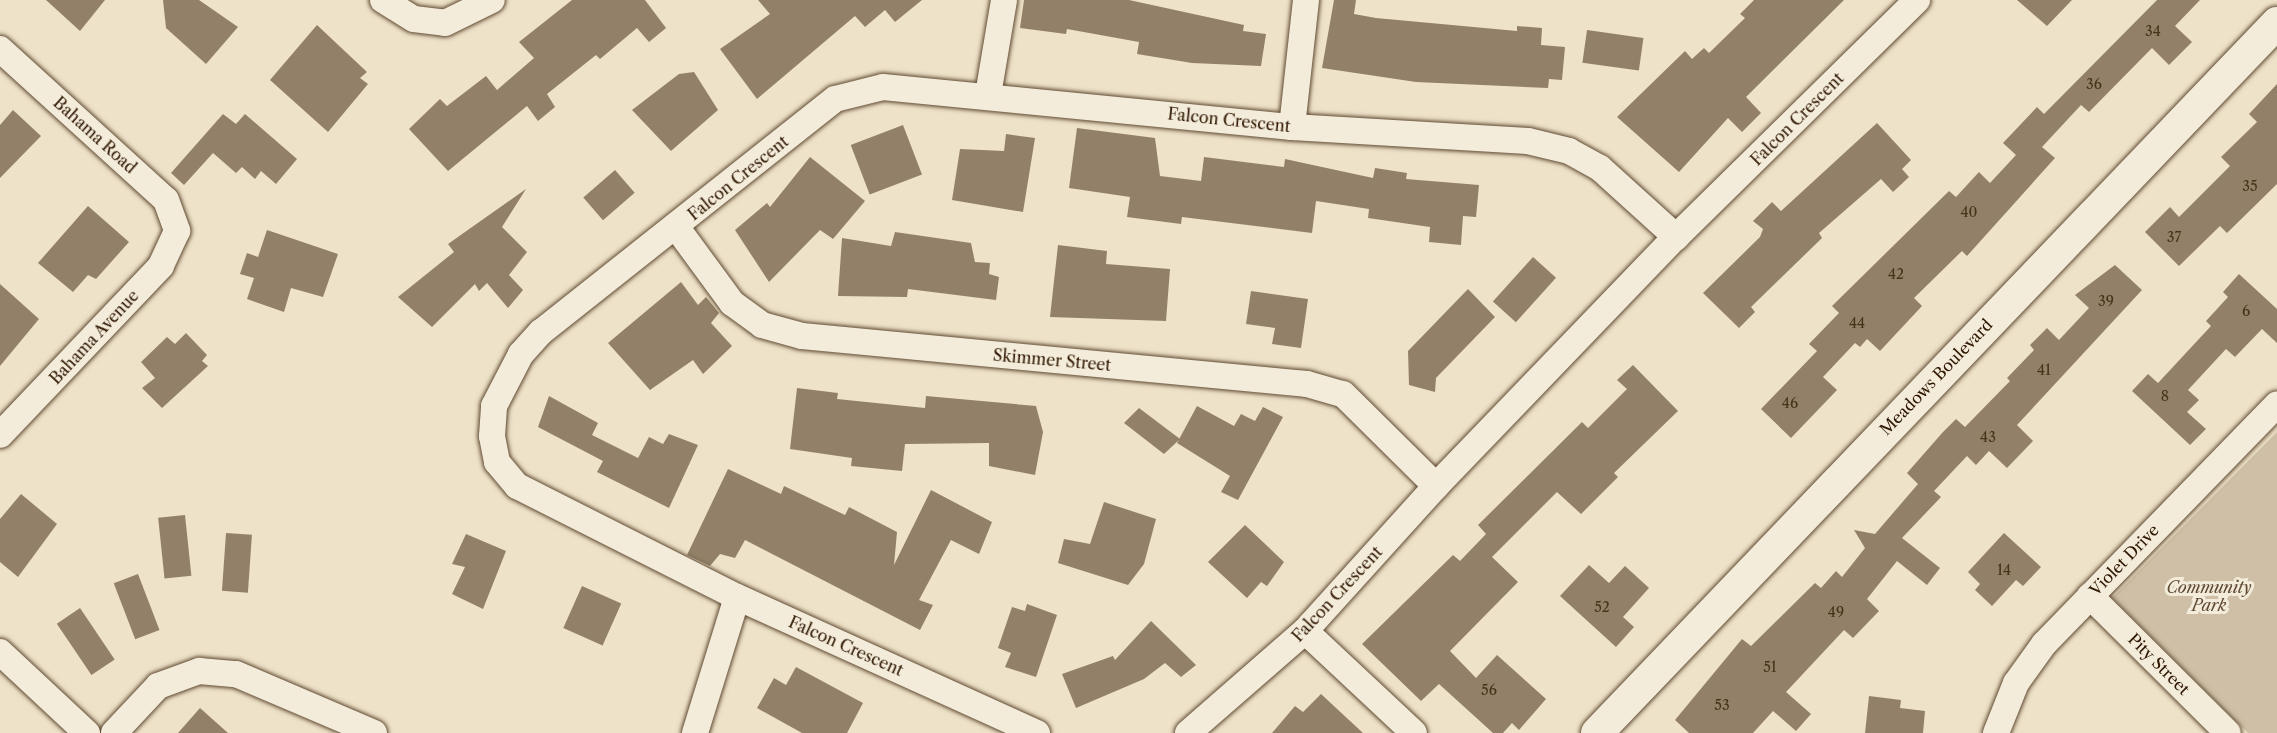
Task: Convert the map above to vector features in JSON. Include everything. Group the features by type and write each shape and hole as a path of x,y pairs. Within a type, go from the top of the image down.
{"street":[{"path":"383,0 414,19 445,23 492,0"},
{"path":"988,95 1004,0"},
{"path":"1292,127 1306,0"},
{"name":"Falcon Crescent","path":"1188,733 1305,631 1436,486 1676,237 1917,0"},
{"name":"Meadows Boulevard","path":"1597,733 2277,23"},
{"name":"Bahama Road","path":"0,49 166,200 177,231"},
{"name":"Falcon Crescent","path":"1037,733 737,597 517,486 497,462 492,436 494,406 521,354 541,332 677,228 836,99 883,87 988,95 1292,127 1528,141 1569,151 1600,168 1676,237"},
{"name":"Skimmer Street","path":"677,228 732,303 762,325 802,336 1307,384 1343,394 1436,486"},
{"name":"Bahama Avenue","path":"0,435 161,266 177,231"},
{"name":"Violet Drive","path":"1996,733 2028,665 2090,596 2277,404"},
{"name":"Pity Street","path":"2090,596 2228,733"},
{"path":"695,733 737,597"},
{"path":"1305,631 1413,733"},
{"path":"0,652 87,733"},
{"path":"114,733 158,686 199,671 236,674 374,733"}],"green space":[{"name":"Community Park","path":"2277,432 2277,733 2248,733 2112,598"}],"building":[{"path":"46,0 105,0 80,31"},
{"path":"163,0 199,0 238,27 206,64 166,28"},
{"path":"572,0 645,0 666,28 649,42 637,28 600,59 596,55 547,94 555,107 538,121 527,106 448,171 409,129 440,99 447,106 486,76 497,90 534,58 519,42"},
{"path":"758,0 922,0 895,22 885,10 865,27 855,16 757,99 720,49 770,14"},
{"path":"1024,0 1129,0 1244,25 1243,31 1266,34 1261,66 1192,63 1137,54 1139,42 1067,29 1066,34 1020,28"},
{"path":"1334,0 1356,0 1354,14 1376,18 1517,31 1517,26 1542,28 1541,45 1565,47 1562,80 1549,79 1548,88 1416,82 1322,68"},
{"path":"1754,0 1844,0 1746,97 1761,113 1742,132 1728,118 1679,172 1617,117 1685,51 1692,59 1704,48 1709,53 1745,18 1740,14"},
{"path":"2017,0 2072,0 2047,26"},
{"path":"2157,0 2200,0 2175,26 2192,42 2169,65 2152,48 2089,112 2081,105 2042,147 2055,158 1967,256 1962,251 1914,298 1922,306 1880,351 1867,339 1860,347 1855,343 1823,377 1837,390 1791,438 1761,409 1817,351 1809,344 1839,313 1832,306 1949,191 1956,197 1979,172 1990,183 2016,155 2003,143 2037,107 2044,114"},
{"path":"317,25 367,72 360,78 368,84 328,132 270,80"},
{"path":"1587,30 1643,38 1639,71 1582,63"},
{"path":"694,72 718,110 671,151 632,110 679,74"},
{"path":"2277,84 2277,184 2227,233 2220,226 2179,266 2145,232 2170,207 2179,217 2230,166 2221,157 2257,122 2249,114"},
{"path":"13,110 41,136 0,178 0,125"},
{"path":"223,114 236,124 245,114 297,159 276,184 261,171 255,179 242,167 236,173 213,153 184,185 171,173"},
{"path":"1877,123 1911,160 1902,169 1909,177 1893,192 1881,179 1819,233 1822,238 1751,307 1755,312 1739,328 1703,293 1760,237 1763,229 1753,221 1772,202 1781,211"},
{"path":"903,125 922,174 870,195 851,145"},
{"path":"1077,128 1155,138 1160,176 1201,181 1204,157 1284,167 1285,159 1373,178 1375,168 1407,173 1406,179 1479,185 1476,217 1463,216 1461,245 1429,242 1430,227 1368,218 1369,209 1316,201 1312,233 1182,217 1181,224 1127,217 1130,197 1069,188"},
{"path":"1006,134 1035,138 1023,212 952,200 960,149 1004,151"},
{"path":"810,157 865,201 833,239 820,230 769,282 735,230 767,203 770,207"},
{"path":"615,170 635,193 603,220 583,198"},
{"path":"526,189 502,227 527,252 509,275 523,290 508,308 487,283 479,291 475,284 432,327 398,297 454,252 448,244"},
{"path":"88,206 129,242 96,279 88,275 73,292 38,263"},
{"path":"267,230 338,254 323,297 291,288 284,312 247,299 254,278 240,274 247,253 258,257"},
{"path":"895,232 971,243 975,262 990,263 989,274 999,277 996,300 908,289 907,297 838,296 842,238 891,246"},
{"path":"1058,245 1107,251 1106,264 1170,269 1166,321 1050,317"},
{"path":"1533,257 1556,278 1516,322 1493,302"},
{"path":"2115,265 2142,290 2017,425 2033,441 2007,468 1989,451 1976,465 1967,456 1934,491 1941,497 1902,538 1940,568 1927,585 1897,561 1867,599 1879,611 1853,638 1844,630 1786,692 1811,714 1796,731 1773,711 1753,733 1689,733 1675,720 1742,639 1751,646 1815,583 1821,588 1836,571 1842,577 1865,548 1854,530 1875,534 1918,484 1907,473 1943,432 1956,419 1965,427 2010,381 2007,378 2034,350 2030,345 2047,328 2059,340 2089,308 2075,295"},
{"path":"2239,274 2277,309 2277,343 2262,329 2235,357 2226,349 2188,390 2199,400 2187,412 2206,429 2190,445 2132,391 2148,374 2158,383 2211,326 2206,321 2228,297 2223,292"},
{"path":"681,282 698,305 706,297 719,313 711,323 732,346 703,374 693,360 650,390 608,343"},
{"path":"0,284 39,319 0,366"},
{"path":"1468,289 1495,317 1436,378 1435,392 1409,385 1408,351"},
{"path":"1251,291 1308,299 1301,348 1272,344 1275,328 1246,324"},
{"path":"186,333 207,355 202,361 208,366 162,408 142,388 155,378 141,362 167,337 175,344"},
{"path":"1633,365 1678,411 1614,473 1618,477 1581,514 1557,492 1492,557 1518,582 1450,651 1476,678 1497,655 1546,699 1519,730 1512,723 1503,733 1493,733 1439,684 1421,701 1362,644 1453,555 1460,561 1486,534 1478,525 1582,422 1588,428 1627,389 1617,380"},
{"path":"797,388 838,393 837,399 925,408 926,396 1036,406 1043,432 1035,475 989,466 989,443 905,444 902,471 851,466 852,458 790,449"},
{"path":"549,396 598,423 592,435 638,458 649,437 663,444 669,434 698,445 669,508 597,472 603,461 538,427"},
{"path":"1197,406 1234,426 1241,414 1255,421 1263,407 1283,417 1238,500 1221,492 1230,476 1177,443"},
{"path":"1139,408 1180,439 1164,454 1124,423"},
{"path":"728,469 781,494 784,486 845,515 849,507 897,532 894,565 931,490 992,522 979,554 951,540 919,600 933,605 920,630 745,540 735,558 720,554 710,566 687,555"},
{"path":"21,494 57,524 18,577 0,562 0,519"},
{"path":"1104,502 1156,519 1144,564 1128,585 1058,563 1064,539 1090,544"},
{"path":"185,515 191,576 165,578 158,518"},
{"path":"1245,525 1284,562 1267,586 1261,582 1247,598 1208,562"},
{"path":"226,533 252,535 248,593 222,591"},
{"path":"2004,533 2041,567 2023,586 2016,580 1992,606 1975,590 1980,584 1968,572"},
{"path":"466,534 506,551 483,609 452,594 465,567 452,564"},
{"path":"1589,565 1609,583 1625,566 1649,588 1623,617 1634,627 1616,647 1560,596"},
{"path":"138,574 160,630 135,639 114,583"},
{"path":"582,586 621,603 603,646 563,628"},
{"path":"1027,604 1057,615 1036,677 1005,667 1011,653 998,648 1012,607 1025,611"},
{"path":"80,608 115,659 91,675 57,624"},
{"path":"1151,621 1196,665 1181,677 1165,663 1144,679 1076,708 1062,674 1113,656 1115,660"},
{"path":"796,667 863,703 847,733 802,733 757,708 774,678 786,685"},
{"path":"1321,694 1363,733 1272,733 1295,706 1303,712"},
{"path":"1869,696 1901,700 1900,708 1925,711 1923,733 1865,733"},
{"path":"200,708 228,733 178,733"}]}
